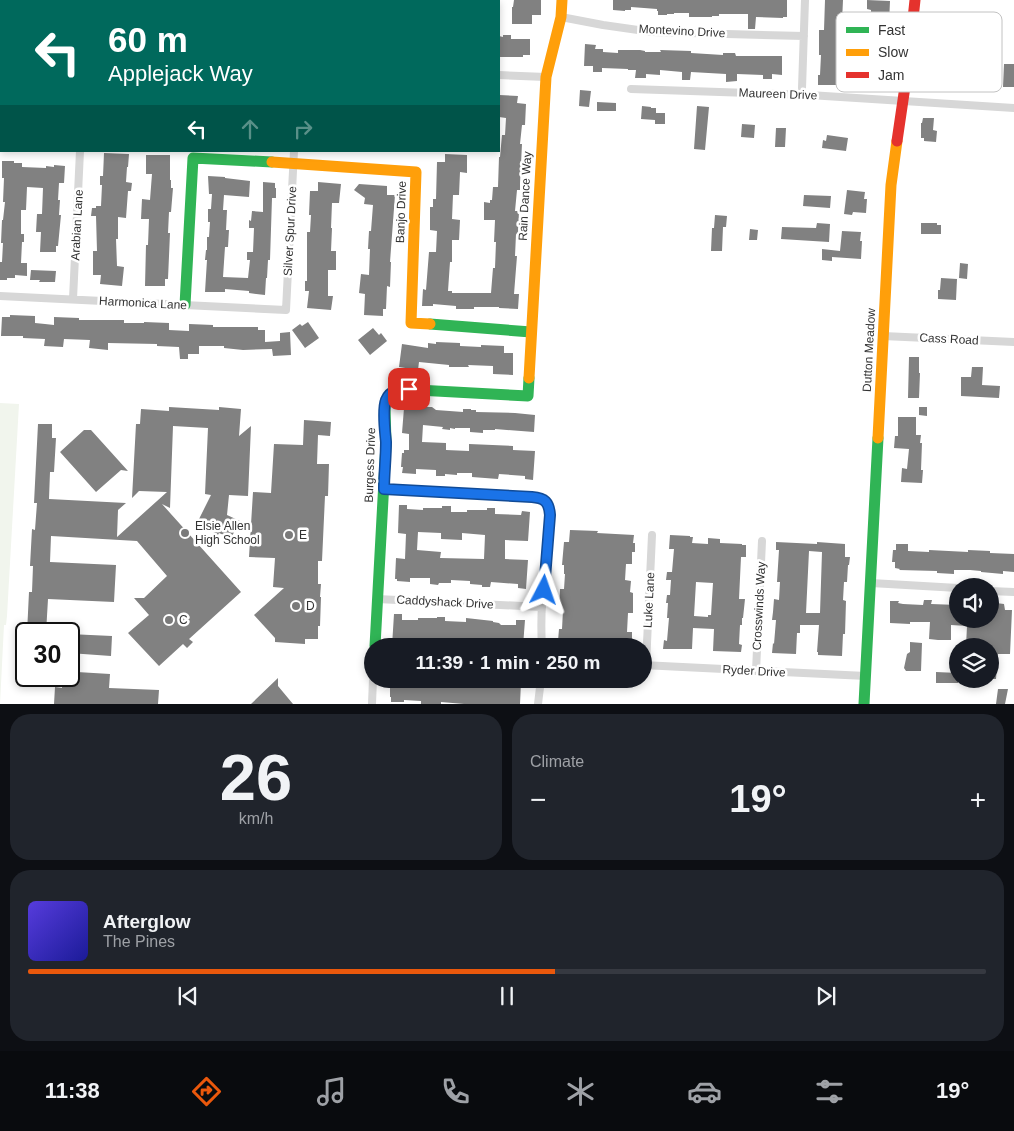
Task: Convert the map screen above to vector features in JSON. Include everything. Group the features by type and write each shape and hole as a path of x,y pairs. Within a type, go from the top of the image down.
{"street":[{"name":"Rain Dance Way","path":"528,396 546,77 561,16 562,0"},
{"path":"802,88 805,0"},
{"name":"Montevino Drive","path":"561,16 603,25 652,32 804,36"},
{"path":"500,75 546,77"},
{"name":"Maureen Drive","path":"631,89 809,95 1014,108"},
{"name":"Dutton Meadow","path":"864,704 891,185 904,92"},
{"name":"Arabian Lane","path":"73,300 80,152"},
{"name":"Banjo Drive","path":"185,305 192,158 294,157 416,172 410,323 531,332"},
{"name":"Silver Spur Drive","path":"286,310 294,157"},
{"name":"Harmonica Lane","path":"0,296 286,310"},
{"name":"Cass Road","path":"884,336 1014,342"},
{"name":"Burgess Drive","path":"375,638 384,489 386,400 390,394 399,389 528,396"},
{"path":"384,489 539,497 546,501 550,507 550,515 542,607 541,638"},
{"name":"Luke Lane","path":"646,638 652,535"},
{"name":"Crosswinds Way","path":"756,671 762,540"},
{"path":"871,583 949,587"},
{"path":"999,591 1014,592"},
{"name":"Caddyshack Drive","path":"377,599 542,607"},
{"name":"Ryder Drive","path":"652,665 866,676"},
{"path":"372,704 373,688"},
{"path":"538,704 540,688"}],"shaded area":[{"path":"0,403 19,404 0,704"}],"building":[{"path":"514,0 541,0 541,15 532,15 532,24 512,24"},
{"path":"613,0 787,0 787,17 756,17 755,29 748,29 748,14 719,14 719,16 712,17 689,17 689,13 658,15 657,9 631,7 631,10 625,11 613,10"},
{"path":"825,0 843,0 842,12 836,12 836,85 818,85 821,55 819,55 819,30 824,30"},
{"path":"867,0 890,1 890,12 871,12 871,10 867,9"},
{"path":"503,35 511,35 511,39 530,39 530,55 523,55 523,57 500,57 500,36 503,37"},
{"path":"585,44 596,45 595,49 603,49 603,52 618,53 618,50 661,52 660,50 723,55 723,53 735,53 736,56 782,56 782,75 772,74 772,79 763,79 763,75 737,74 737,81 726,82 726,74 691,72 690,80 682,80 682,72 660,70 660,75 646,74 646,78 635,78 636,70 628,69 602,68 602,72 593,72 593,66 584,66"},
{"path":"1004,64 1014,64 1014,87 1003,87"},
{"path":"580,90 591,91 589,107 579,106"},
{"path":"500,95 518,96 517,103 526,104 525,125 522,125 520,144 522,144 520,190 517,190 515,211 519,211 518,235 516,234 515,256 517,256 514,294 519,294 518,309 474,307 474,309 456,309 456,306 433,304 433,306 422,306 423,289 426,290 429,252 436,252 437,231 430,230 430,207 433,207 433,199 436,199 437,162 445,162 445,154 467,155 467,173 460,172 459,195 453,195 452,219 460,220 459,240 452,240 452,262 450,262 448,291 452,291 452,293 491,293 493,268 495,268 495,220 484,220 484,202 490,203 493,187 498,187 499,157 502,135 505,135 506,118 500,117"},
{"path":"597,102 616,103 616,111 597,111"},
{"path":"642,106 656,108 656,113 665,113 665,124 655,124 655,120 641,119"},
{"path":"697,106 709,107 705,150 694,149"},
{"path":"923,118 934,118 933,130 937,131 936,142 924,141 924,138 921,138"},
{"path":"742,124 755,125 754,138 741,137"},
{"path":"776,128 786,128 785,147 775,147"},
{"path":"827,135 848,138 846,151 822,148 823,140 826,141"},
{"path":"104,153 129,154 126,182 132,183 131,191 128,191 126,218 118,217 118,239 116,239 117,266 124,267 122,286 100,284 101,275 93,275 93,251 97,251 96,216 91,216 92,208 101,206 102,185 100,185 100,176 103,176"},
{"path":"146,155 170,155 170,180 171,188 173,188 171,212 169,212 168,279 165,279 165,286 145,286 149,219 141,219 142,199 150,200 152,174 146,174"},
{"path":"2,161 22,163 22,167 46,168 46,166 54,167 54,165 65,166 64,183 59,183 58,200 60,200 59,215 61,215 56,252 40,252 41,232 36,232 37,214 42,214 43,188 27,187 26,210 21,210 21,234 24,234 24,242 22,242 21,263 27,263 27,276 15,275 15,278 7,278 7,280 0,280 3,243 1,243 2,220 5,202 3,202 4,178 2,178"},
{"path":"208,176 250,181 249,197 224,195 223,210 227,210 226,230 229,230 228,247 225,247 223,277 248,278 250,260 247,260 247,252 253,252 254,228 249,228 249,220 251,221 252,211 263,212 263,182 275,183 276,198 272,198 270,260 268,260 265,295 249,293 249,291 225,289 225,292 205,292 207,260 205,260 210,222 208,222 208,209 211,209 212,194 209,194"},
{"path":"318,182 341,184 339,203 332,203 331,251 336,251 336,270 328,270 328,296 333,296 331,310 307,308 309,291 305,291 305,281 307,281 307,232 310,232 311,215 309,215 310,191 318,191"},
{"path":"359,184 387,186 387,195 395,195 390,287 387,286 386,309 383,309 383,316 364,315 365,294 359,293 361,274 369,275 369,231 371,231 373,205 364,204 365,198 354,190"},
{"path":"847,190 865,192 864,199 867,199 866,213 853,212 852,215 844,214"},
{"path":"804,195 831,196 830,208 803,206"},
{"path":"715,215 727,216 726,227 723,227 722,251 711,251 712,228 714,228"},
{"path":"817,223 830,224 829,242 781,239 782,227 816,228"},
{"path":"921,223 937,223 937,225 941,225 941,234 921,234"},
{"path":"750,229 758,230 757,240 749,240"},
{"path":"842,231 861,232 861,259 832,257 832,261 822,260 822,249 840,251"},
{"path":"960,263 968,264 967,279 959,278"},
{"path":"31,270 56,271 55,282 30,280"},
{"path":"941,278 957,279 956,300 938,299"},
{"path":"10,315 35,316 35,323 54,325 54,317 79,318 79,320 124,320 124,323 169,323 169,330 189,331 189,324 213,325 213,327 258,327 258,330 265,330 265,342 280,341 280,333 290,332 291,355 273,356 272,349 243,350 224,348 224,346 199,346 199,354 188,354 188,359 180,359 179,347 157,346 157,344 108,343 108,350 89,348 90,340 64,339 63,347 44,346 45,339 1,336 2,317 10,317"},
{"path":"308,322 319,338 305,348 292,330 300,324 302,326"},
{"path":"373,328 379,335 381,333 387,341 370,355 358,340"},
{"path":"436,342 460,343 460,346 504,346 504,353 513,353 513,375 493,374 493,366 468,365 469,367 449,367 449,365 419,362 418,370 399,367 402,344 428,348 428,343 436,344"},
{"path":"909,357 919,357 919,398 908,398"},
{"path":"972,367 983,367 982,385 1000,386 999,398 961,396 961,377 971,377"},
{"path":"169,407 219,410 219,407 241,409 239,436 251,426 248,496 229,495 227,515 240,521 231,538 219,533 218,535 210,530 211,528 198,521 211,495 205,494 208,428 173,426 170,508 162,504 241,592 189,639 193,642 187,648 183,644 159,666 128,633 149,615 134,598 144,598 167,576 137,541 51,536 50,562 116,565 114,602 48,599 47,622 28,622 29,592 32,592 33,566 30,566 32,529 35,530 37,503 34,503 38,424 52,424 52,438 56,438 54,472 50,472 49,499 126,503 118,510 117,537 167,492 139,491 132,498 136,424 140,424 141,409 169,411"},
{"path":"424,407 463,412 463,409 471,409 476,410 476,412 535,415 534,432 495,429 483,430 483,433 470,432 470,428 450,428 450,430 442,429 443,427 423,425 422,442 446,443 446,450 469,451 469,444 513,446 513,450 535,451 533,480 525,479 525,476 499,474 498,479 472,477 472,473 436,476 436,470 416,469 416,474 402,473 402,453 404,453 404,450 409,450 409,434 402,433 404,408"},
{"path":"919,407 927,407 927,416 919,415"},
{"path":"898,417 916,417 916,435 921,435 920,443 922,443 922,483 901,482 902,468 907,469 909,449 894,448 895,436 898,436"},
{"path":"304,420 331,422 330,436 318,435 317,464 329,464 328,496 325,496 322,561 318,561 318,584 321,584 320,626 318,626 318,639 305,639 305,644 275,642 275,638 254,615 284,588 273,587 275,558 249,557 253,492 271,493 274,444 303,445"},
{"path":"84,430 91,430 128,471 121,470 96,492 60,452"},
{"path":"399,505 407,505 407,509 423,510 423,508 451,506 451,512 495,508 495,514 521,515 522,511 530,512 528,541 505,540 505,559 528,560 526,589 518,588 518,584 491,582 490,587 482,587 482,585 470,584 470,581 451,580 451,583 439,583 438,585 430,584 430,578 410,578 410,582 397,581 395,579 396,558 405,559 406,534 398,533","holes":["418,532 441,533 441,539 462,540 462,533 485,535 484,559 440,558 441,552 417,550"]},
{"path":"570,530 634,535 635,552 632,552 632,564 626,564 625,580 631,581 630,592 633,593 633,613 628,613 627,632 632,632 632,638 558,638 559,629 562,629 563,610 559,610 560,589 564,589 565,574 564,565 562,565 564,542 569,542"},
{"path":"670,535 693,537 692,543 708,544 708,538 720,539 720,543 746,545 746,557 741,557 739,599 745,599 742,625 740,625 739,644 742,645 741,652 713,651 714,629 693,628 692,649 663,649 664,640 667,641 669,618 667,618 668,603 666,603 667,595 670,595 671,580 666,580 667,572 672,572 674,549 669,549","holes":["696,582 713,583 711,615 708,615 708,617 694,616"]},
{"path":"776,542 845,544 845,557 850,557 847,582 844,582 843,600 846,601 842,656 818,655 819,625 800,625 800,633 797,633 796,654 772,653 776,620 772,620 774,599 779,600 780,582 777,582 779,550 776,550","holes":["809,551 822,552 820,613 806,613"]},
{"path":"896,544 908,544 908,551 968,552 968,550 1014,554 1014,572 1003,571 1003,574 954,570 954,574 937,573 937,571 899,570 895,568 895,562 892,562 893,550 896,550"},
{"path":"924,600 932,600 931,604 949,605 951,638 949,640 929,639 930,622 890,623 890,601 923,605"},
{"path":"999,603 1004,604 1005,610 1012,610 1010,654 999,654 999,638 966,638 967,628 999,628"},
{"path":"394,614 402,614 402,620 445,617 445,621 466,622 466,618 493,621 501,625 516,625 516,620 525,620 524,638 392,638"},
{"path":"80,635 112,636 111,656 80,654"},
{"path":"910,642 922,643 921,671 906,671 904,668 907,654 910,652"},
{"path":"80,672 110,674 109,688 159,690 158,704 54,704 55,687 80,687"},
{"path":"936,672 949,673 949,683 936,683"},
{"path":"278,678 278,686 293,704 251,704"},
{"path":"390,688 521,688 520,704 441,702 441,704 421,704 421,701 404,700 404,702 391,702"},
{"path":"998,689 1008,689 1005,704 996,704"}],"traffic: fast":[{"path":"185,305 193,158 272,162"},
{"path":"430,324 531,332"},
{"path":"375,638 386,444 386,400 390,394 399,389 528,396 529,378"},
{"path":"864,704 878,438"}],"traffic: slow":[{"path":"529,378 546,77 561,17 562,0"},
{"path":"878,438 891,185 897,141"},
{"path":"272,162 416,172 411,323 430,324"}],"traffic: jam":[{"path":"914,12 915,0"},
{"path":"897,141 904,92"}],"place":[{"name":"Elsie Allen High School","path":"185,533"},
{"name":"E","path":"289,535"},
{"name":"D","path":"296,606"},
{"name":"C","path":"169,620"}],"route":[{"path":"409,389 399,389 390,394 386,400 384,489 539,497 546,501 550,507 550,515 544,590"}]}
